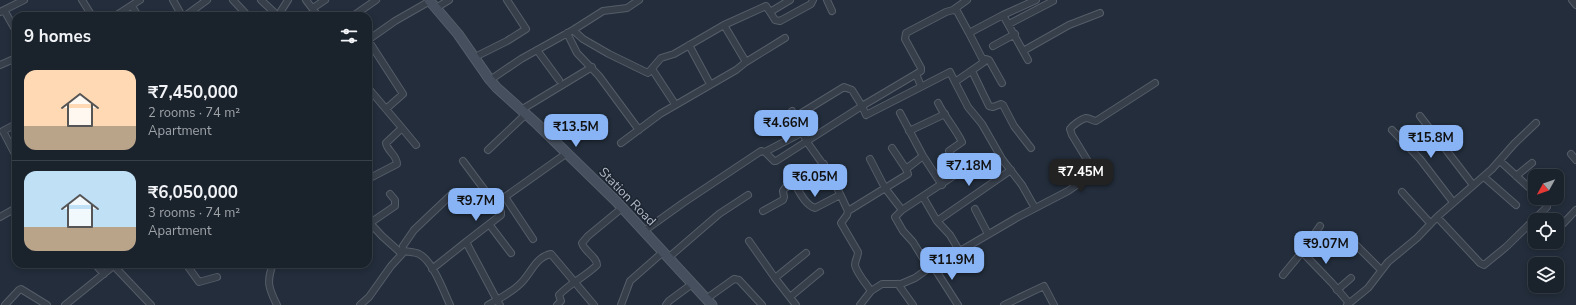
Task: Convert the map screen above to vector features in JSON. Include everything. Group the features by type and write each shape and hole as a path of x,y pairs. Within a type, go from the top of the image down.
{"main road":[{"name":"Station Road","path":"432,3 458,34 490,80 622,208 709,302"}],"street":[{"path":"12,25 2,11 24,0"},
{"path":"82,0 90,12"},
{"path":"122,12 140,0"},
{"path":"173,0 181,12"},
{"path":"190,12 207,0"},
{"path":"233,0 244,12"},
{"path":"261,0 274,12"},
{"path":"281,12 288,0"},
{"path":"306,0 315,12"},
{"path":"312,8 325,0"},
{"path":"359,12 376,0"},
{"path":"372,37 395,21 432,3 449,0"},
{"path":"475,57 526,29 507,0"},
{"path":"490,80 521,59 570,32 603,11 627,8 639,0"},
{"path":"770,12 790,0"},
{"path":"570,32 648,73 661,58 674,54 765,3 775,20 780,21 811,4 813,0"},
{"path":"826,0 832,11"},
{"path":"765,152 774,161 776,161 920,71 921,68 905,36 910,31 953,10 967,0"},
{"path":"969,33 1036,0"},
{"path":"1572,0 1576,5"},
{"path":"1009,24 1053,1"},
{"path":"132,6 136,12"},
{"path":"953,10 957,11 984,62"},
{"path":"1023,51 1069,25 1100,13"},
{"path":"1004,15 1028,60"},
{"path":"724,25 746,62"},
{"path":"570,32 577,53 592,67 639,130"},
{"path":"993,46 1015,34"},
{"path":"621,143 675,104 736,70 784,38"},
{"path":"689,45 710,84"},
{"path":"372,46 403,94 386,109"},
{"path":"537,50 559,80"},
{"path":"955,82 988,59 1002,83"},
{"path":"0,66 12,60"},
{"path":"488,150 523,112 592,67"},
{"path":"652,69 675,104"},
{"path":"972,71 989,106 993,107 1001,104 1003,105 1014,126 1031,148"},
{"path":"848,212 833,179 824,164 807,142 793,114 844,87 852,90 866,115 950,72 965,102 982,124 1002,159 1022,185 1035,208"},
{"path":"916,74 921,86"},
{"path":"860,305 871,291 882,284 898,284 915,278 988,234 1068,191 1093,173 1092,168 1070,132 1071,127 1088,118 1096,121 1155,83"},
{"path":"372,93 416,145"},
{"path":"938,103 943,114 945,114 962,142 949,151 958,168 958,173 902,210 896,216 896,219 958,305"},
{"path":"900,113 923,156 942,185"},
{"path":"909,132 945,114"},
{"path":"1420,116 1474,184"},
{"path":"1302,252 1348,304 1368,288 1381,270 1430,223 1484,177 1514,144 1536,123"},
{"path":"12,125 2,129 12,148"},
{"path":"372,177 397,164 396,158 387,147 386,143 402,128"},
{"path":"1392,130 1420,159 1453,202"},
{"path":"644,231 742,162 761,151 765,152 803,132"},
{"path":"871,291 856,268 855,262 858,252 841,223 848,212 908,174 906,168 892,148"},
{"path":"495,204 567,153"},
{"path":"1571,154 1576,160"},
{"path":"906,168 923,156"},
{"path":"870,159 885,188 902,210"},
{"path":"432,269 501,215 501,212 463,161"},
{"path":"1500,161 1528,187"},
{"path":"1516,176 1532,163"},
{"path":"763,211 783,200 784,190 824,164"},
{"path":"937,221 1011,170"},
{"path":"1484,177 1516,205"},
{"path":"794,183 805,201 811,207 815,208 840,195"},
{"path":"1402,192 1430,223"},
{"path":"402,254 403,246 414,230 453,193"},
{"path":"372,220 395,206 395,200 390,194"},
{"path":"621,305 630,281 748,195"},
{"path":"505,197 533,239"},
{"path":"923,197 937,221 950,235 960,252"},
{"path":"1541,213 1548,205"},
{"path":"557,305 561,301 559,295 568,286 597,265 596,260 584,248 582,243 588,236 622,208"},
{"path":"975,209 988,234"},
{"path":"1564,223 1576,210"},
{"path":"0,218 12,212"},
{"path":"1437,217 1480,263 1484,265 1528,226"},
{"path":"489,224 511,253"},
{"path":"372,225 402,254"},
{"path":"1283,275 1302,252 1307,242 1320,226"},
{"path":"1350,239 1381,270"},
{"path":"749,241 796,305"},
{"path":"466,242 498,302"},
{"path":"360,305 369,297 391,266 404,251 419,253 423,256 432,269 450,305"},
{"path":"775,278 806,253"},
{"path":"488,305 498,302 510,293 520,284 537,262 546,255 551,254 594,305"},
{"path":"99,268 104,274"},
{"path":"65,305 111,268"},
{"path":"118,268 151,305"},
{"path":"189,268 199,282 217,277"},
{"path":"271,268 269,273 269,287 277,305"},
{"path":"790,297 820,272"},
{"path":"1337,290 1351,278"},
{"path":"709,302 734,279 739,280 762,305"},
{"path":"666,305 669,301 692,284"},
{"path":"898,284 913,305"},
{"path":"1004,305 1044,286 1054,305"},
{"path":"5,305 18,290 21,289 47,305"}]}
